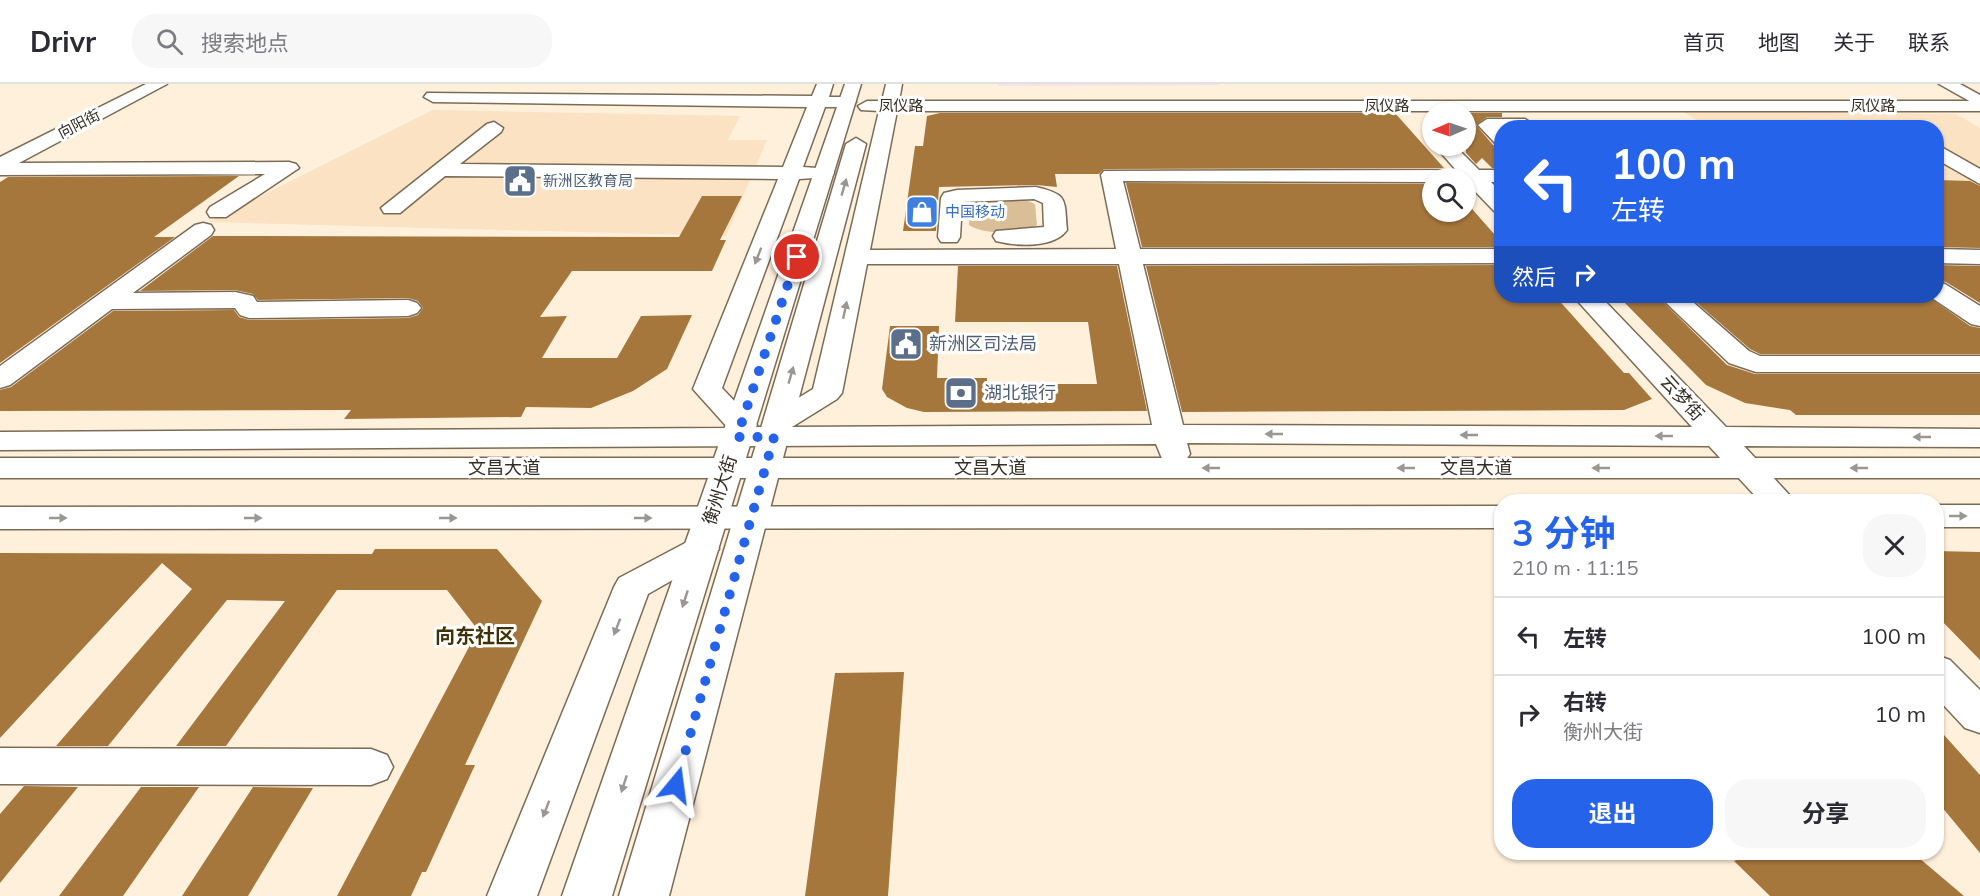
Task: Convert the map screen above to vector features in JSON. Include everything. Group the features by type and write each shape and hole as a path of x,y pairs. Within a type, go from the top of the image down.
{"main road":[{"name":"向阳街","path":"0,167 159,84"},
{"path":"612,100 629,84"},
{"path":"1947,84 1980,104"},
{"path":"1969,84 1980,90"},
{"path":"1922,90 1980,122"},
{"path":"1394,91 1422,121"},
{"path":"740,431 707,388 790,173 858,94"},
{"name":"凤仪路","path":"433,98 612,100 858,94 1408,106 1952,106 1980,104"},
{"name":"衡州大街","path":"587,896 824,173 858,94"},
{"name":"衡州大街","path":"644,896 776,430 849,244 858,94"},
{"path":"1869,106 1891,120"},
{"path":"1494,125 1487,125 1494,132"},
{"path":"392,208 494,128"},
{"path":"0,146 38,146"},
{"path":"1944,155 1980,177"},
{"path":"1454,156 1466,168"},
{"path":"0,167 289,168 211,221 0,379"},
{"path":"440,170 824,173"},
{"path":"1177,468 1111,175 1422,176"},
{"path":"1476,176 1494,176"},
{"path":"1476,179 1494,198"},
{"path":"849,244 950,237 1042,236 1056,230 1053,199 1036,193 957,196 952,198 950,237"},
{"path":"849,244 1129,257 1494,256"},
{"path":"1944,256 1980,256"},
{"path":"1944,294 1980,318"},
{"path":"106,301 235,300 244,301 249,310 408,308"},
{"name":"云梦街","path":"1593,303 1764,486"},
{"path":"1680,303 1739,357 1756,364 1980,364"},
{"path":"0,441 776,430 1170,435 1980,438"},
{"name":"文昌大道","path":"0,468 715,506"},
{"name":"文昌大道","path":"0,489 715,506 758,491 1177,468 1764,486 1980,489"},
{"name":"文昌大道","path":"758,491 1764,486 1980,468"},
{"path":"0,518 715,506 758,491 1494,517"},
{"path":"512,896 632,587 715,506"},
{"path":"1944,516 1980,516"},
{"path":"1944,679 1980,717"},
{"path":"0,766 371,767"}],"shaded area":[{"path":"998,84 1219,84 1220,85 998,86"},
{"name":"新洲区教育局","path":"433,110 740,116 728,140 767,140 726,236 209,222"},
{"path":"1682,111 1956,114 1980,128 1980,200 1944,200 1944,120 1697,120"},
{"path":"978,200 1026,200 1035,204 1037,225 1023,231 1013,232 993,232 975,228 969,225 969,204"}],"building":[{"path":"940,113 1395,113 1422,143 1422,156 1433,156 1444,168 1104,169 1099,174 1055,174 1057,187 1036,185 939,187 936,231 903,231 915,146 923,146 927,116"},
{"path":"1476,113 1502,113 1502,117 1487,117 1476,125"},
{"path":"1476,125 1494,145 1494,168 1482,158 1476,164 1469,156 1476,156"},
{"path":"239,176 154,237 175,237 0,363 0,182 8,177"},
{"path":"1944,180 1970,181 1980,186 1980,248 1944,247"},
{"path":"1126,183 1422,184 1422,222 1476,222 1476,213 1494,234 1494,247 1142,247"},
{"path":"702,196 742,196 720,240 726,240 712,271 572,271 540,317 567,316 542,358 617,358 641,316 692,315 667,369 633,391 591,408 526,407 521,417 344,419 351,410 0,411 0,390 11,387 113,311 234,310 239,317 249,320 408,318 418,315 423,308 418,301 408,298 258,300 253,294 235,290 140,291 213,236 679,237"},
{"path":"1494,265 1494,303 1561,303 1624,373 1629,373 1652,399 1624,410 1182,412 1146,266"},
{"path":"1944,265 1980,266 1980,303 1944,282"},
{"path":"958,266 1117,266 1147,411 924,412 907,408 887,397 882,389 890,326 939,326 937,378 987,378 987,384 1097,384 1088,322 955,322"},
{"path":"1625,303 1664,303 1727,365 1755,374 1980,374 1980,415 1796,415 1790,410 1745,403 1706,385"},
{"path":"1697,303 1937,303 1970,326 1980,328 1980,354 1760,354 1750,349"},
{"path":"375,549 497,549 542,601 465,765 475,765 426,872 422,872 411,896 337,896 478,630 447,590 337,590 226,746 176,746 285,601 227,600 108,746 56,746 192,589 162,563 0,738 0,553 372,554"},
{"path":"1944,551 1980,552 1980,660 1944,623"},
{"path":"904,672 888,896 805,896 835,673"},
{"path":"1944,735 1980,775 1980,853 1944,810"},
{"path":"24,786 78,787 0,883 0,814"},
{"path":"141,787 199,787 123,896 59,896"},
{"path":"253,787 313,788 248,896 182,896"},
{"path":"1921,860 1964,896 1770,896 1734,861"}],"place":[{"name":"新洲区教育局","path":"520,181"},
{"name":"中国移动","path":"922,212"},
{"name":"新洲区司法局","path":"906,344"},
{"name":"湖北银行","path":"961,393"}],"district":[{"name":"向东社区","path":"475,636"}],"route":[{"path":"676,785 774,437 737,437 797,257"}]}
